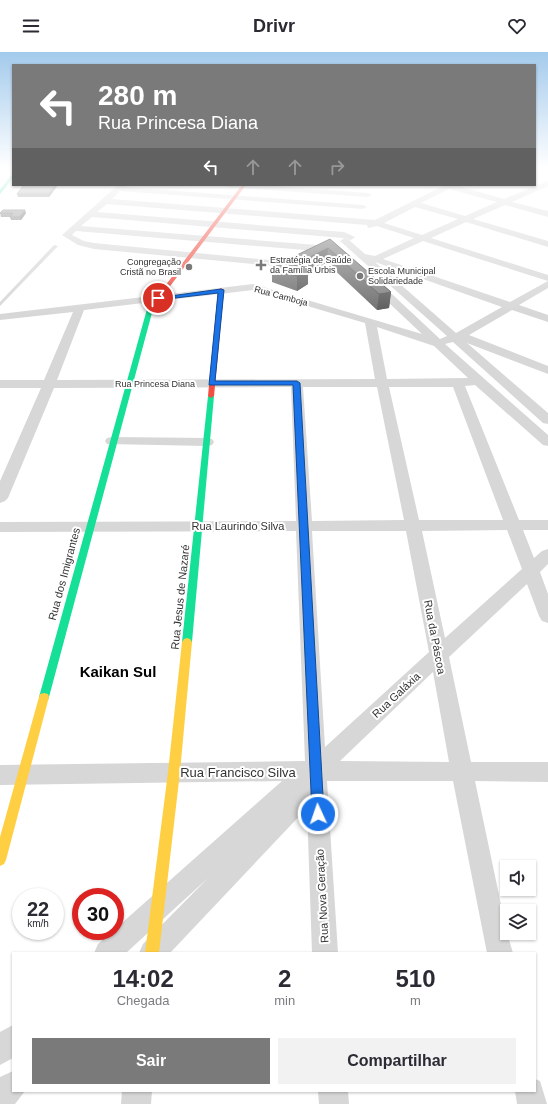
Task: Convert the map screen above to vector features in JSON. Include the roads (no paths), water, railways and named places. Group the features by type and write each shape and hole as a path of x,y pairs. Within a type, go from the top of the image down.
{"street":[{"path":"69,232 86,217"},
{"path":"128,217 214,224 346,239 368,258 378,270 458,337 511,388 548,420"},
{"name":"Rua dos Imigrantes","path":"0,860 112,441 150,309 219,217"},
{"path":"307,217 376,223 548,278"},
{"path":"282,269 317,248 346,239 358,227 361,217"},
{"path":"69,232 81,243 94,246 190,255 282,269 303,262 388,217"},
{"path":"460,217 548,244"},
{"path":"368,258 424,238 470,217"},
{"path":"69,232 202,239 317,248"},
{"path":"346,239 362,272 478,381 548,442"},
{"path":"368,258 548,319"},
{"path":"362,272 378,270"},
{"path":"253,287 265,280"},
{"path":"437,343 458,337 548,284"},
{"name":"Rua Camboja","path":"0,317 253,287 370,321 437,343"},
{"name":"Rua Jesus de Nazaré","path":"152,952 174,772 221,290"},
{"path":"0,498 80,307"},
{"name":"Rua da Páscoa","path":"370,321 439,654 461,772 500,952"},
{"path":"458,337 548,370"},
{"name":"Rua Princesa Diana","path":"0,384 458,383 478,381"},
{"name":"Rua Nova Geração","path":"297,383 313,775 326,952"},
{"path":"458,383 548,616"},
{"path":"493,393 511,388"},
{"path":"112,441 207,442"},
{"name":"Rua Laurindo Silva","path":"0,527 548,525"},
{"name":"Rua Galáxia","path":"108,952 158,906 313,775 439,654 548,555"},
{"name":"Rua Francisco Silva","path":"0,775 174,772 313,775 548,772"},
{"name":"Rua Galáxia","path":"153,952 313,775"},
{"path":"0,1051 12,1040"},
{"path":"0,1098 12,1086"},
{"path":"136,1104 137,1092"},
{"path":"333,1092 334,1104"},
{"path":"530,1092 532,1104"}],"lane":[{"path":"0,305 56,246"}],"place":[{"name":"Estratégia de Saúde da Família Urbis","path":"261,265"},
{"name":"Congregação Cristã no Brasil","path":"189,267"},
{"name":"Escola Municipal Solidariedade","path":"360,276"}],"district":[{"name":"Kaikan Sul","path":"118,671"}]}
